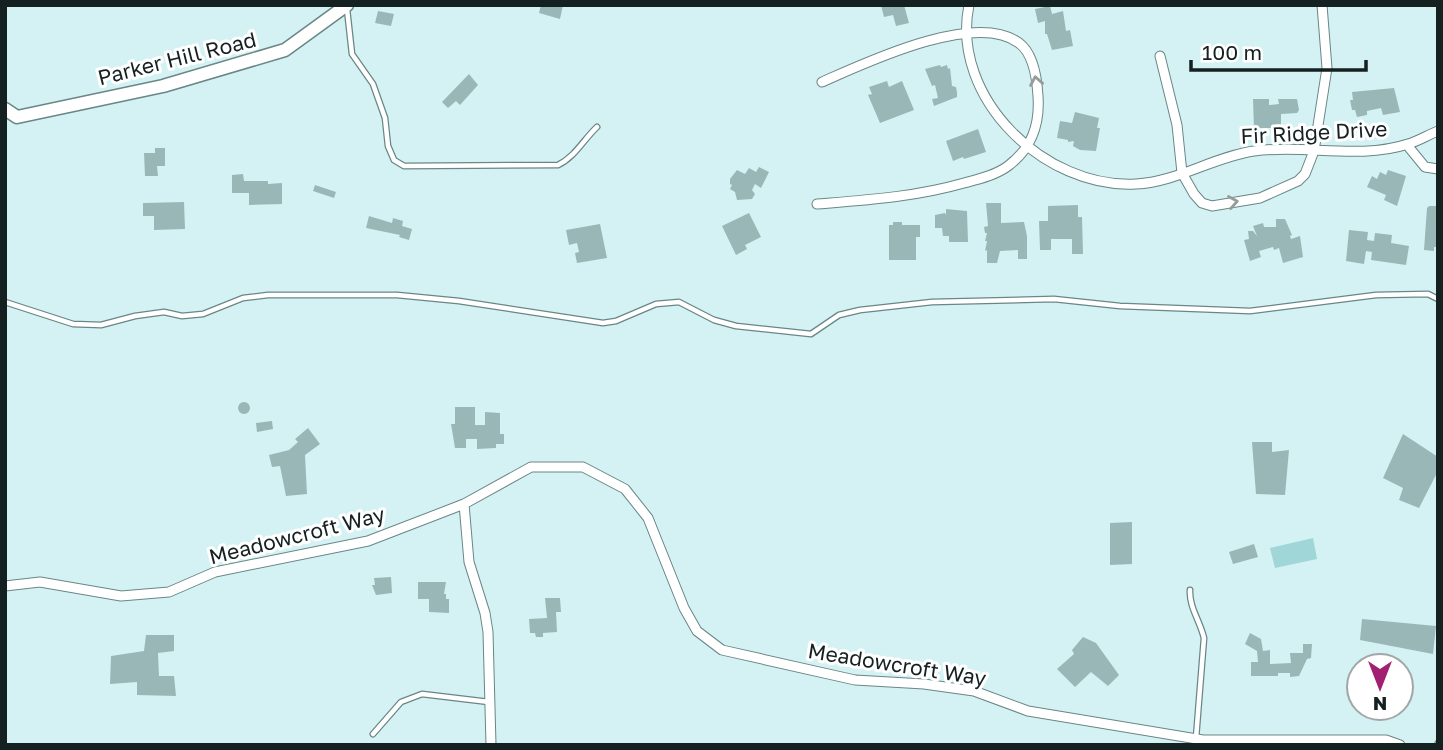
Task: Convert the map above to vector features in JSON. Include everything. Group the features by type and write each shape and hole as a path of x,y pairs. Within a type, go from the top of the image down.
{"street":[{"name":"Fir Ridge Drive","path":"969,5 966,34 975,75 1002,121 1043,158 1068,170 1114,183 1136,184 1161,180 1206,163 1256,151 1377,150 1407,145 1438,131"},
{"path":"1160,56 1177,125 1182,173 1202,203 1212,206 1260,198 1288,188 1305,174 1314,150 1327,68 1322,5"},
{"name":"Parker Hill Road","path":"5,109 17,117 163,86 273,54 285,50 347,6"},
{"path":"817,204 891,199 940,190 991,174 1008,166 1028,147 1038,125 1039,108 1038,86 1028,52 1019,42 985,32 925,41 891,52 822,82"},
{"path":"1407,145 1425,167 1438,169"},
{"name":"Meadowcroft Way","path":"5,586 40,582 121,596 169,592 215,572 368,541 464,504 531,467 583,467 625,489 648,518 684,608 697,631 722,650 855,680 924,684 974,691 1028,711 1196,739 1386,740 1401,745"},
{"path":"464,504 470,562 488,632 491,745"}],"lane":[{"path":"347,6 352,54 373,84 385,118 388,146 394,160 404,166 558,165 570,159 582,141 597,127"},
{"path":"5,302 74,324 101,325 164,312 182,316 203,314 243,298 268,295 422,297 603,323 616,321 656,304 679,302 714,320 736,326 811,334 839,315 932,302 1054,299 1120,306 1250,310 1376,295 1428,294 1438,299"},
{"path":"1190,590 1189,601 1204,638 1196,739"},
{"path":"373,734 401,702 422,694 490,702"}],"shaded area":[{"path":"1313,538 1317,559 1275,568 1270,548"}],"building":[{"path":"541,5 563,5 560,19 539,13"},
{"path":"881,5 904,5 909,23 896,26 893,15 884,17"},
{"path":"1050,6 1052,14 1063,11 1066,31 1070,30 1073,46 1052,50 1045,34 1045,21 1038,23 1035,9"},
{"path":"378,11 394,14 391,26 375,23"},
{"path":"940,65 950,68 952,86 956,87 957,97 934,106 932,99 938,98 935,85 932,86 925,69"},
{"path":"469,74 478,85 460,105 456,101 448,108 442,102"},
{"path":"887,81 889,87 902,81 914,110 880,123 868,95 872,94 869,87"},
{"path":"1394,88 1400,112 1383,115 1381,108 1367,111 1367,115 1357,117 1355,110 1352,110 1352,92"},
{"path":"1253,99 1269,99 1269,105 1279,104 1278,99 1297,99 1299,110 1297,113 1281,114 1281,125 1254,128"},
{"path":"1075,112 1099,118 1096,151 1080,150 1073,146 1074,141 1057,138 1060,121 1072,123"},
{"path":"978,129 986,152 953,161 946,141"},
{"path":"155,148 165,148 165,166 157,166 158,176 145,176 144,153 155,153"},
{"path":"759,167 769,172 761,188 755,184 752,199 737,200 735,192 730,189 730,179 737,170 745,174 749,168 756,172"},
{"path":"1388,170 1406,176 1397,206 1384,200 1386,195 1367,187 1372,176 1377,179 1380,172 1386,175"},
{"path":"243,174 244,181 282,183 282,204 249,205 249,193 232,193 232,175"},
{"path":"315,185 336,192 334,198 313,191"},
{"path":"184,202 185,229 154,230 154,216 143,216 143,203"},
{"path":"986,203 1001,203 1001,223 1024,222 1027,259 1018,259 1018,250 1000,251 997,263 987,263 987,233 984,227 988,226"},
{"path":"1078,205 1078,217 1082,217 1083,254 1072,254 1072,239 1051,239 1051,250 1040,250 1039,221 1048,221 1048,206"},
{"path":"1429,206 1438,206 1438,247 1434,247 1434,251 1424,250"},
{"path":"946,209 967,211 968,242 949,242 949,236 943,236 942,228 935,228 935,215 946,215"},
{"path":"749,213 761,237 745,245 747,249 736,255 722,226"},
{"path":"369,216 392,223 393,218 403,221 402,226 412,229 409,240 399,237 400,235 366,228"},
{"path":"1276,219 1285,219 1292,235 1291,239 1300,236 1303,257 1283,263 1279,248 1274,250 1273,247 1259,251 1261,257 1250,261 1244,240 1249,239 1248,231 1253,231 1257,236 1253,226 1263,223 1264,227 1276,227"},
{"path":"893,222 920,225 920,237 916,237 916,260 889,260 889,225 893,225"},
{"path":"600,224 607,258 577,263 577,243 569,245 566,230"},
{"path":"1349,230 1368,232 1367,240 1374,241 1375,233 1392,235 1391,243 1409,246 1406,265 1371,260 1372,252 1366,251 1364,264 1346,261"},
{"path":"239,403 249,403 249,413 239,413"},
{"path":"455,407 475,407 475,425 485,425 485,412 500,413 500,434 504,434 504,444 496,444 496,448 477,449 477,439 466,439 466,448 455,448 451,424 455,424"},
{"path":"272,421 273,429 257,432 256,423"},
{"path":"308,428 320,444 305,455 307,494 286,496 280,466 272,467 269,455 289,450 298,442 295,439"},
{"path":"1403,434 1438,457 1438,471 1419,508 1399,500 1403,488 1383,478"},
{"path":"1252,442 1272,442 1272,452 1289,450 1285,495 1256,494"},
{"path":"1132,522 1132,564 1110,565 1110,523"},
{"path":"1254,544 1258,557 1233,564 1229,552"},
{"path":"391,577 392,593 376,595 372,585 375,585 374,578"},
{"path":"418,582 446,582 444,594 446,599 449,599 449,613 429,612 429,599 418,599"},
{"path":"545,598 560,598 561,612 556,612 557,632 543,633 543,637 536,637 535,633 530,633 529,619 547,618"},
{"path":"1362,619 1436,626 1433,654 1360,640"},
{"path":"1250,633 1261,639 1263,651 1270,650 1270,664 1291,663 1290,653 1303,653 1303,644 1312,644 1311,658 1307,659 1299,676 1290,677 1290,673 1278,673 1278,676 1251,676 1251,662 1258,662 1257,651 1245,644"},
{"path":"146,635 174,635 174,651 158,653 159,676 174,676 176,696 137,695 137,682 110,684 111,656 144,651"},
{"path":"1083,637 1096,643 1119,675 1108,686 1091,672 1075,687 1057,669 1074,654 1072,650"}]}
